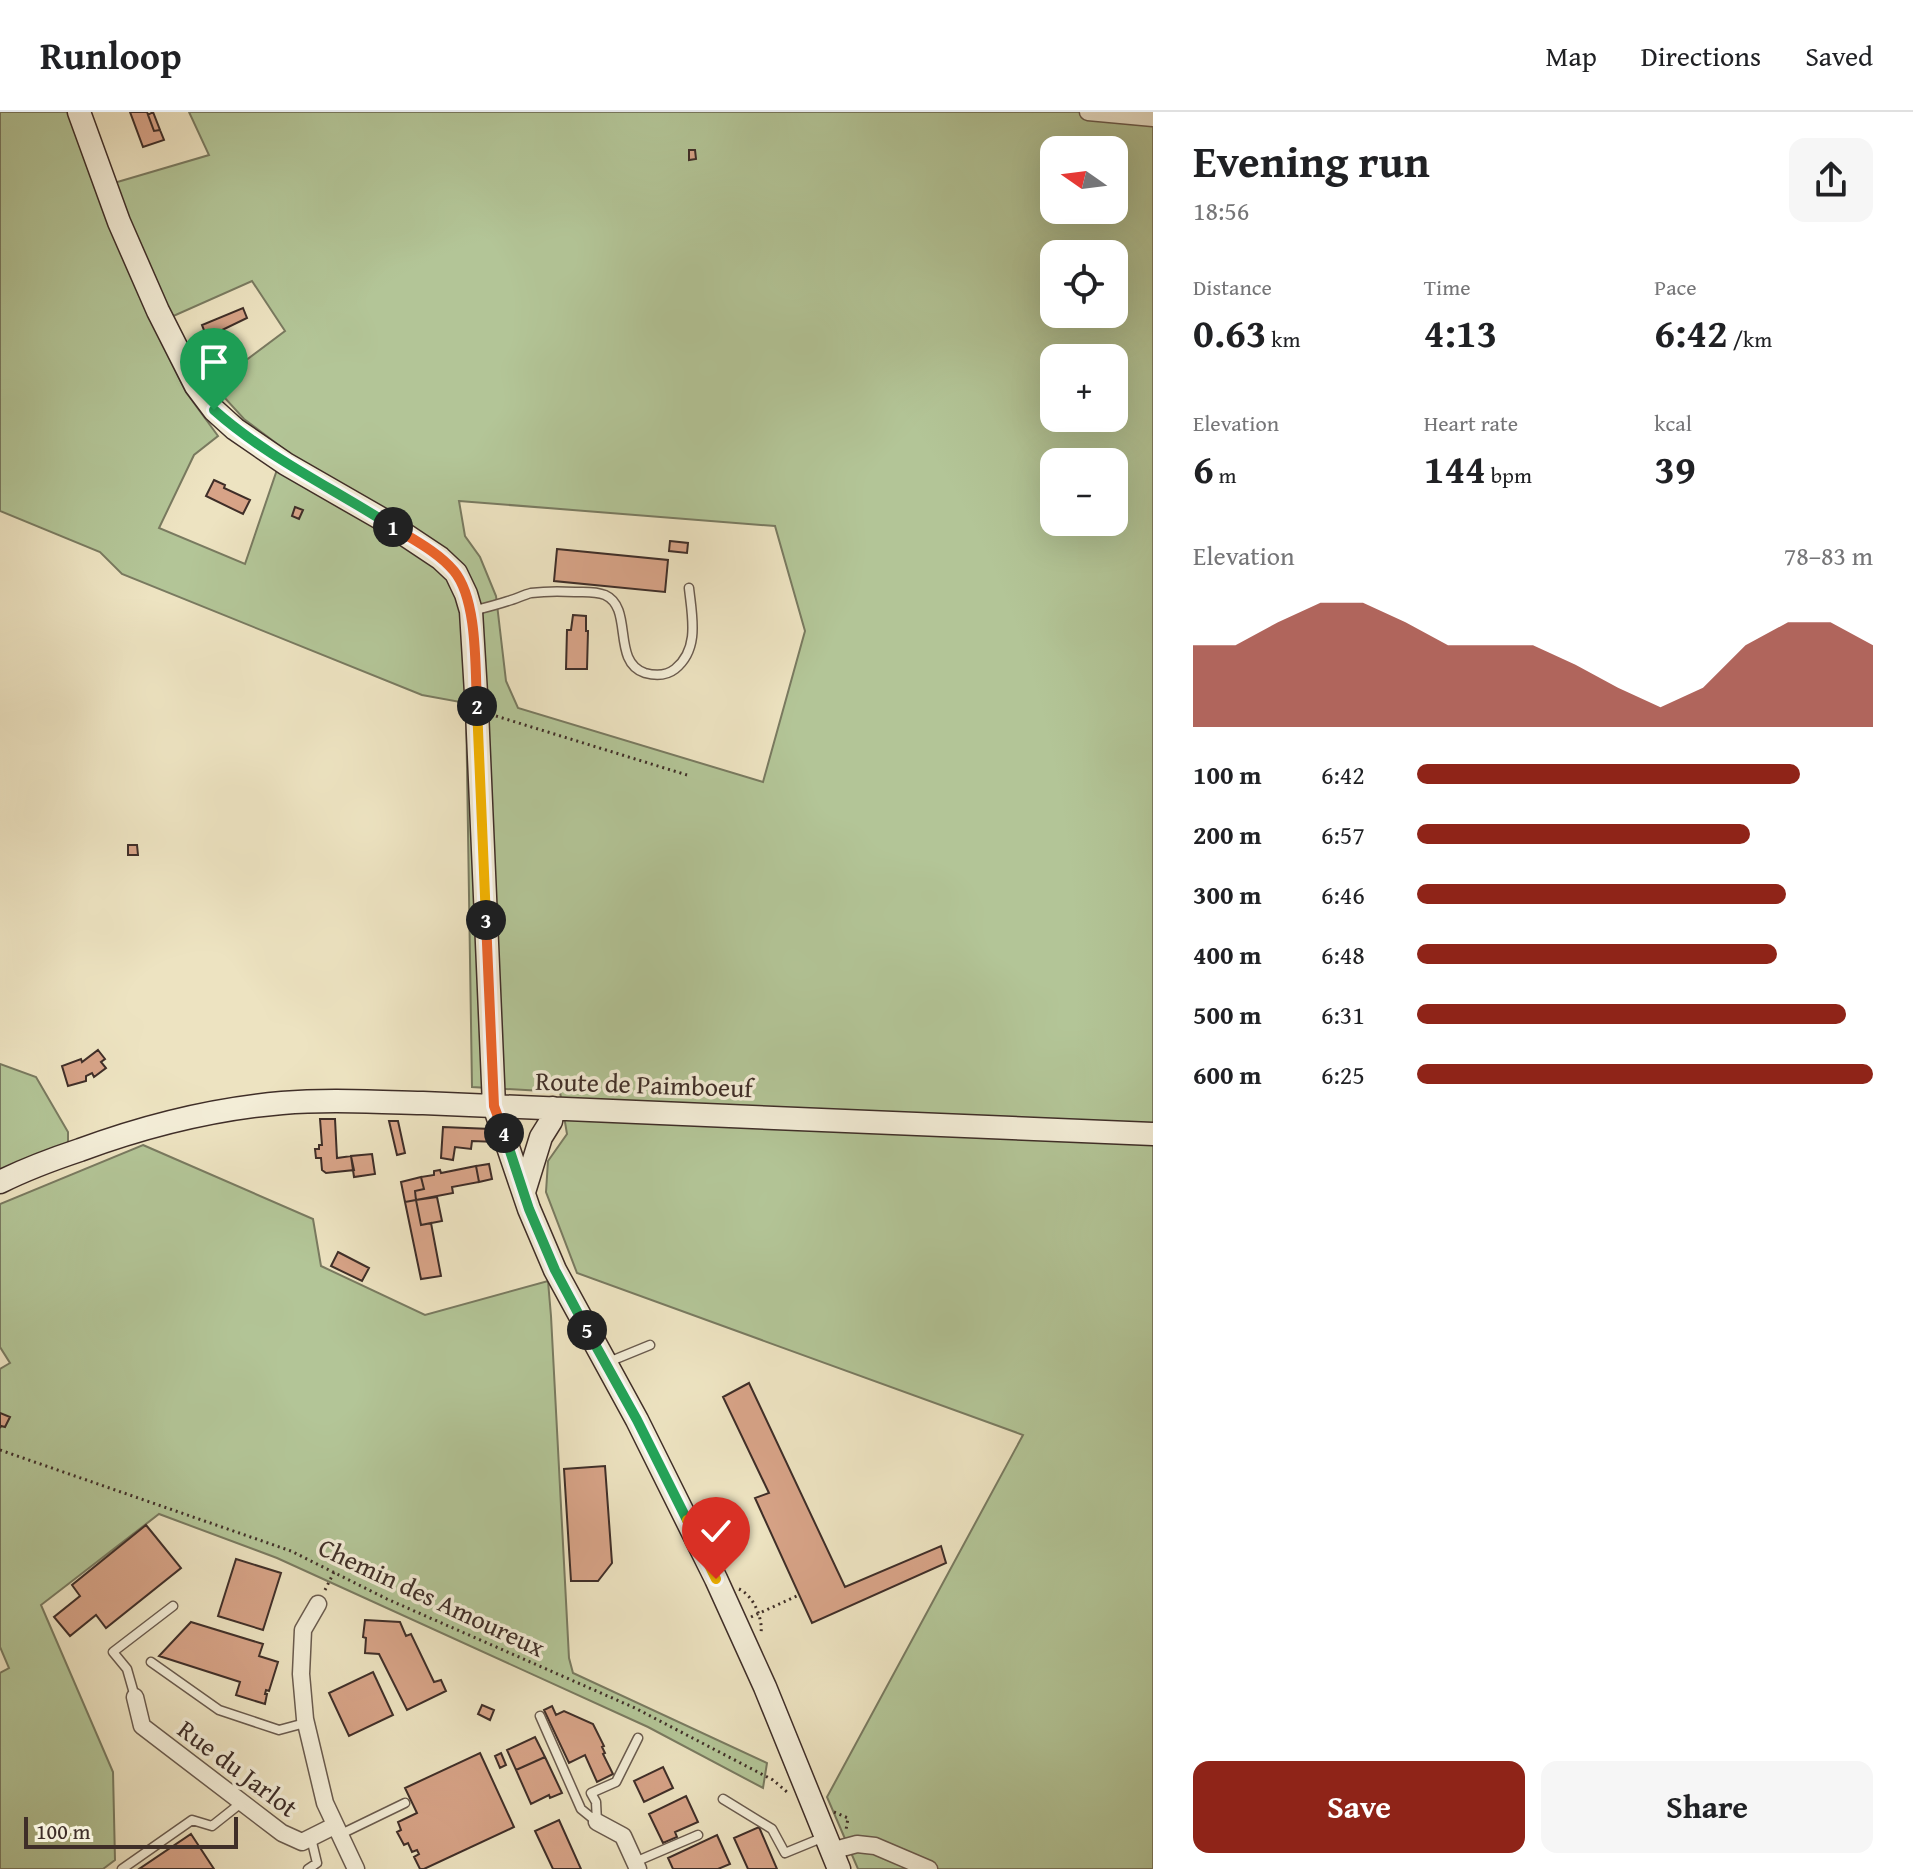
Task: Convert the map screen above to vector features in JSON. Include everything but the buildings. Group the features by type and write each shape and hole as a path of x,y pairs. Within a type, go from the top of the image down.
{"street":[{"path":"79,112 119,222 158,311 196,386 214,410 235,429 286,464 380,518 440,558 456,573 471,611 494,1106 524,1192 555,1270 637,1420 716,1579 835,1847 857,1844 875,1846 929,1869"},
{"path":"1088,112 1153,118"},
{"name":"Route de Paimboeuf","path":"0,1182 131,1131 239,1107 332,1101 1153,1134"},
{"path":"524,1192 553,1108"},
{"path":"318,1604 303,1630 301,1674 306,1723 325,1803 356,1869"},
{"name":"Rue du Jarlot","path":"135,1697 142,1726 282,1833 302,1842 337,1830"},
{"path":"597,1822 623,1836 636,1866"}],"lane":[{"path":"471,611 545,591 597,592 610,597 617,606 626,652 634,665 643,672 669,674 687,657 692,642 689,588"},
{"path":"606,1363 650,1345"},
{"path":"135,1697 127,1669 113,1652 173,1606"},
{"path":"151,1662 219,1710 279,1730 306,1723"},
{"path":"540,1716 581,1809 597,1822"},
{"path":"597,1822 596,1802 591,1793 616,1782 638,1738"},
{"path":"723,1799 772,1829 785,1853 835,1847"},
{"path":"122,1869 192,1820 212,1826 242,1802"},
{"path":"337,1830 405,1803"},
{"path":"636,1866 698,1835"},
{"path":"308,1869 317,1863 311,1838"}],"path":[{"path":"477,710 687,775"},
{"name":"Chemin des Amoureux","path":"0,1450 291,1551 387,1599 635,1708 773,1780 792,1796"},
{"path":"318,1604 334,1572"},
{"path":"737,1624 799,1595"},
{"path":"749,1597 758,1614"},
{"path":"835,1847 848,1818"}],"green space":[{"path":"0,112 74,112 97,188 209,155 189,112 1153,112 1153,1869 858,1869 827,1797 1023,1435 577,1273 546,1192 548,1161 567,1134 560,1092 472,1087 466,703 422,695 122,574 100,552 0,511","holes":["252,281 285,331 213,385 244,419 284,449 245,564 159,528 194,455 218,436 186,392 153,325","459,501 775,526 805,631 763,782 518,708 506,681 496,596 480,557 465,536"]},
{"path":"0,1064 36,1077 68,1132 68,1145 0,1176"},
{"path":"143,1145 313,1219 321,1266 425,1315 548,1281 569,1658 573,1673 767,1763 763,1788 648,1727 277,1558 159,1514 41,1605 113,1772 115,1860 103,1869 0,1869 0,1673 9,1668 0,1647 0,1369 10,1363 0,1347 0,1204"}],"route":[{"path":"214,410 235,429 286,464 380,518 440,558 456,573 466,594 471,611 477,710 494,1106 529,1209 555,1270 637,1420 716,1579"}]}
